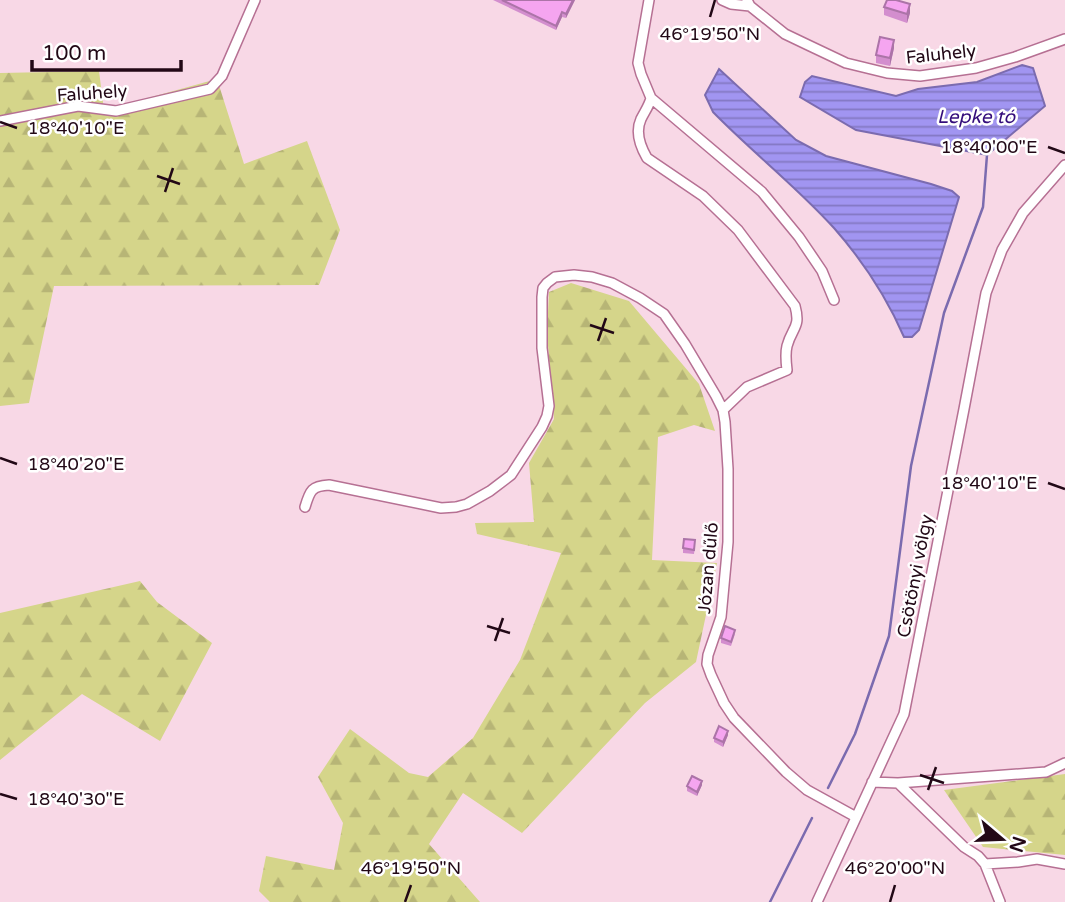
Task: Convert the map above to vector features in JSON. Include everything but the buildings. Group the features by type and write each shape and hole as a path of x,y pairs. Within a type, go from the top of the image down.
{"street":[{"name":"Faluhely","path":"0,121 78,106 116,110 210,89 222,76 256,0"},
{"path":"649,0 638,63 651,97 762,192 799,237 822,271 834,300"},
{"name":"Faluhely","path":"722,0 731,4 747,2 785,34 846,63 887,73 920,76 976,68 1065,39"},
{"path":"651,97 638,129 641,148 647,158 703,195 738,230 795,306 798,317 787,345 787,370 747,387 723,410"},
{"name":"Csötönyi völgy","path":"817,902 904,715 986,293 1002,250 1023,213 1065,166"},
{"name":"Józan dűlő","path":"305,507 311,491 318,486 329,485 441,508 456,507 478,498 511,475 547,416 549,405 542,348 542,298 543,288 547,283 555,277 592,277 612,283 640,298 664,314 685,344 723,410 728,469 728,542 721,618 709,649 707,664 724,703 734,718 786,772 807,790 856,817"},
{"path":"872,782 898,783 1046,772 1065,763"},
{"path":"898,783 985,864 1000,902"},
{"path":"985,864 1037,859 1065,864"}],"green space":[{"path":"99,71 104,110 217,79 244,164 307,141 340,230 319,285 54,286 29,403 0,406 0,73"},
{"path":"571,283 629,301 699,384 715,431 694,425 658,437 652,560 717,563 696,662 645,703 522,833 463,793 429,844 480,902 270,902 259,891 266,856 334,870 343,823 318,777 350,729 409,773 428,777 473,738 520,660 561,553 477,534 475,523 534,522 529,463 554,419 547,333 549,292"},
{"path":"140,581 157,602 212,643 160,741 82,694 0,760 0,613"},
{"path":"1065,774 1065,855 983,847 944,790"}],"water":[{"name":"Lepke tó","path":"1022,65 1033,68 1045,106 987,155 856,130 800,97 805,82 812,76 896,96 918,89 977,82"},
{"path":"719,69 796,140 826,156 931,184 952,191 959,197 919,330 912,337 904,337 874,280 834,228 713,112 705,95"}],"waterway":[{"path":"828,788 855,734 889,636 911,466 944,313 983,207 987,155"},
{"path":"770,902 812,818"}]}
